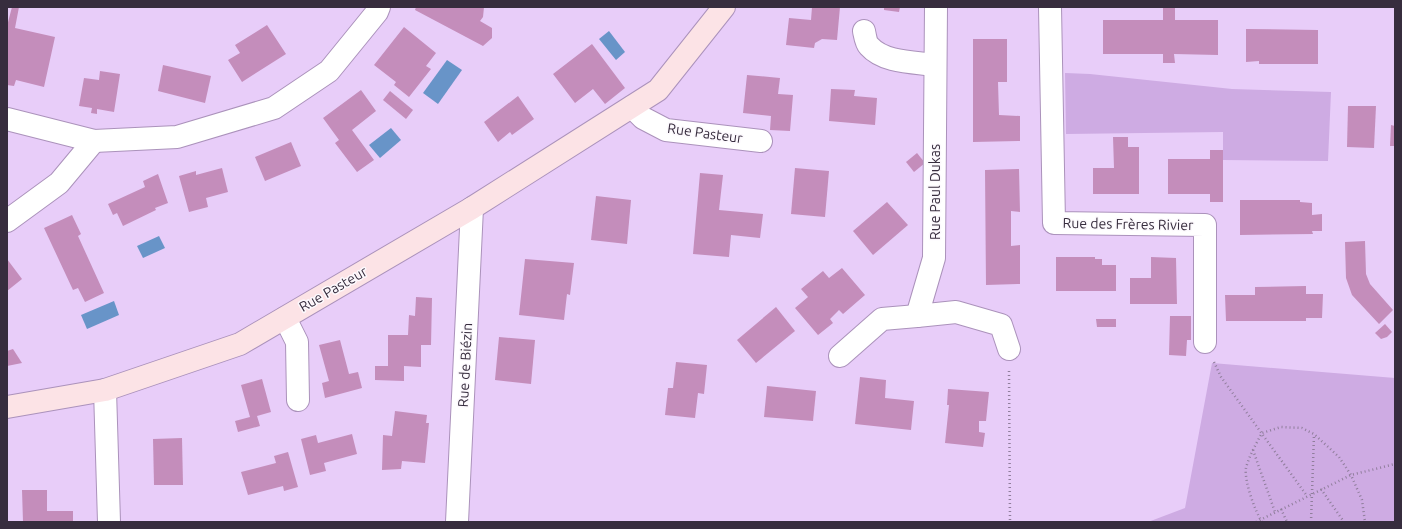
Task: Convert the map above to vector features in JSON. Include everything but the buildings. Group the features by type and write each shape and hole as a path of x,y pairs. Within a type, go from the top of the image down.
{"street":[{"path":"7,119 94,141 177,137 274,108 329,70 377,12 379,7"},
{"name":"Rue Pasteur","path":"7,407 105,390 240,344 472,208 658,90 724,7"},
{"name":"Rue Paul Dukas","path":"917,316 934,258 936,7"},
{"name":"Rue des Frères Rivier","path":"1050,7 1054,223 1205,225 1205,342"},
{"path":"864,31 868,45 879,54 895,60 935,65"},
{"name":"Rue Pasteur","path":"632,107 642,118 666,130 761,141"},
{"path":"7,221 59,183 94,141"},
{"name":"Rue de Biézin","path":"457,522 472,208"},
{"path":"840,356 882,319 956,312 1001,325 1009,348"},
{"path":"285,318 297,342 298,400"},
{"path":"105,390 109,522"}],"path":[{"path":"1205,342 1220,377 1307,496"},
{"path":"1009,348 1010,522"},
{"path":"1261,521 1250,496 1246,469 1253,449 1262,433 1281,427 1302,428 1314,434 1339,457 1350,475 1362,500 1365,522"},
{"path":"1311,522 1314,434"},
{"path":"1253,449 1275,512"},
{"path":"1256,522 1261,521 1275,512 1350,475 1395,464"},
{"path":"1321,489 1344,522"},
{"path":"1281,509 1287,522"}],"shaded area":[{"path":"1065,73 1090,74 1232,89 1331,92 1328,161 1223,160 1223,132 1066,134"},
{"path":"1212,363 1395,378 1395,522 1148,522 1185,508"}],"water":[{"path":"609,31 625,52 616,60 599,39"},
{"path":"447,60 462,70 438,104 423,93"},
{"path":"391,128 401,140 380,158 369,145"},
{"path":"159,236 165,248 143,258 137,246"},
{"path":"114,301 119,315 87,329 81,315"}]}
